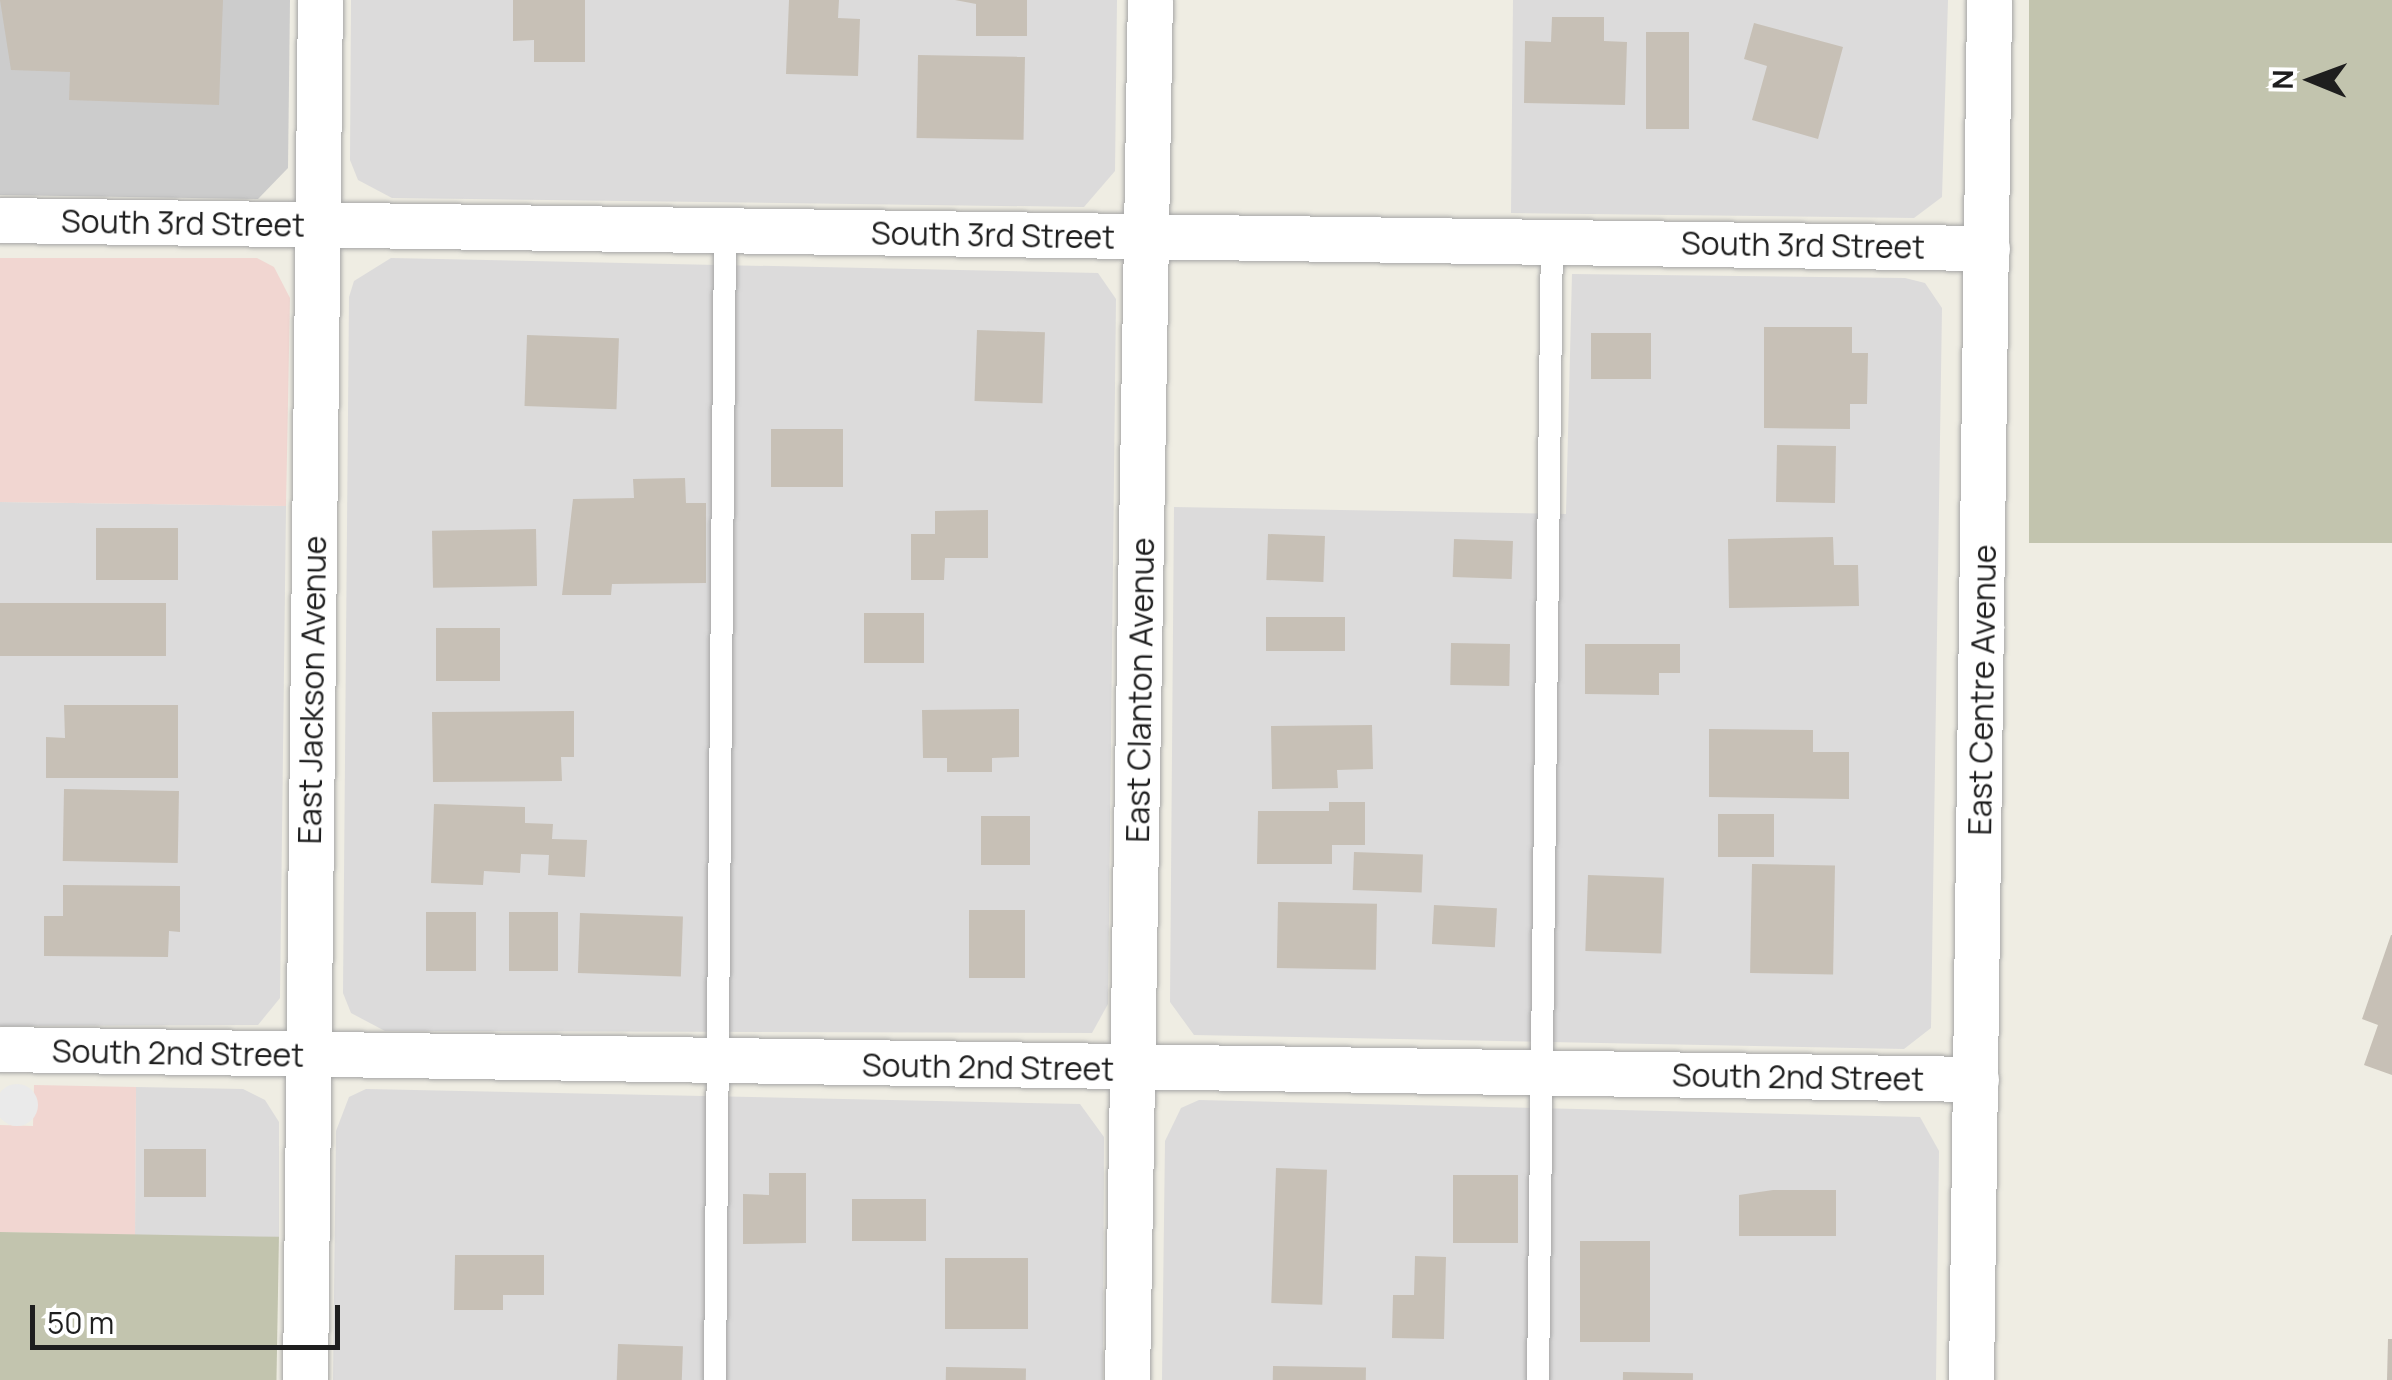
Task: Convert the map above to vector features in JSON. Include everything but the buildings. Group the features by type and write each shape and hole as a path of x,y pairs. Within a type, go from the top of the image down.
{"street":[{"name":"East Jackson Avenue","path":"304,1380 320,0"},
{"name":"East Clanton Avenue","path":"1127,1380 1150,0"},
{"name":"East Centre Avenue","path":"1971,1380 1989,0"},
{"name":"South 3rd Street","path":"0,220 1986,248"},
{"name":"South 2nd Street","path":"0,1049 1132,1070 1976,1079"}],"lane":[{"path":"715,1380 722,1062 725,232"},
{"path":"1538,1380 1552,242"}],"shaded area":[{"path":"0,0 290,0 288,168 258,199 0,195"},
{"path":"351,0 1117,0 1115,171 1084,207 392,198 358,180 350,160"},
{"path":"1513,0 1948,0 1942,197 1914,218 1511,213"},
{"path":"2029,0 2392,0 2392,543 2029,543"},
{"path":"0,258 257,258 274,267 290,298 286,506 0,502"},
{"path":"391,258 1098,273 1116,299 1108,1004 1092,1033 385,1031 351,1013 343,993 349,297 354,281"},
{"path":"1572,274 1905,278 1925,283 1942,308 1931,1028 1904,1049 1194,1035 1170,1002 1174,507 1566,514"},
{"path":"0,502 286,506 280,998 258,1025 0,1026"},
{"path":"17,1084 32,1090 38,1105 32,1120 17,1126 2,1120 -4,1105 2,1090"},
{"path":"34,1085 136,1087 135,1235 0,1232 0,1125 33,1126"},
{"path":"136,1087 243,1089 265,1100 279,1122 279,1238 135,1235"},
{"path":"366,1089 1080,1104 1104,1137 1103,1380 333,1380 336,1131 349,1097"},
{"path":"1199,1100 1920,1117 1939,1151 1936,1380 1162,1380 1165,1141 1181,1108"},
{"path":"0,1232 279,1237 276,1380 0,1380"}]}
